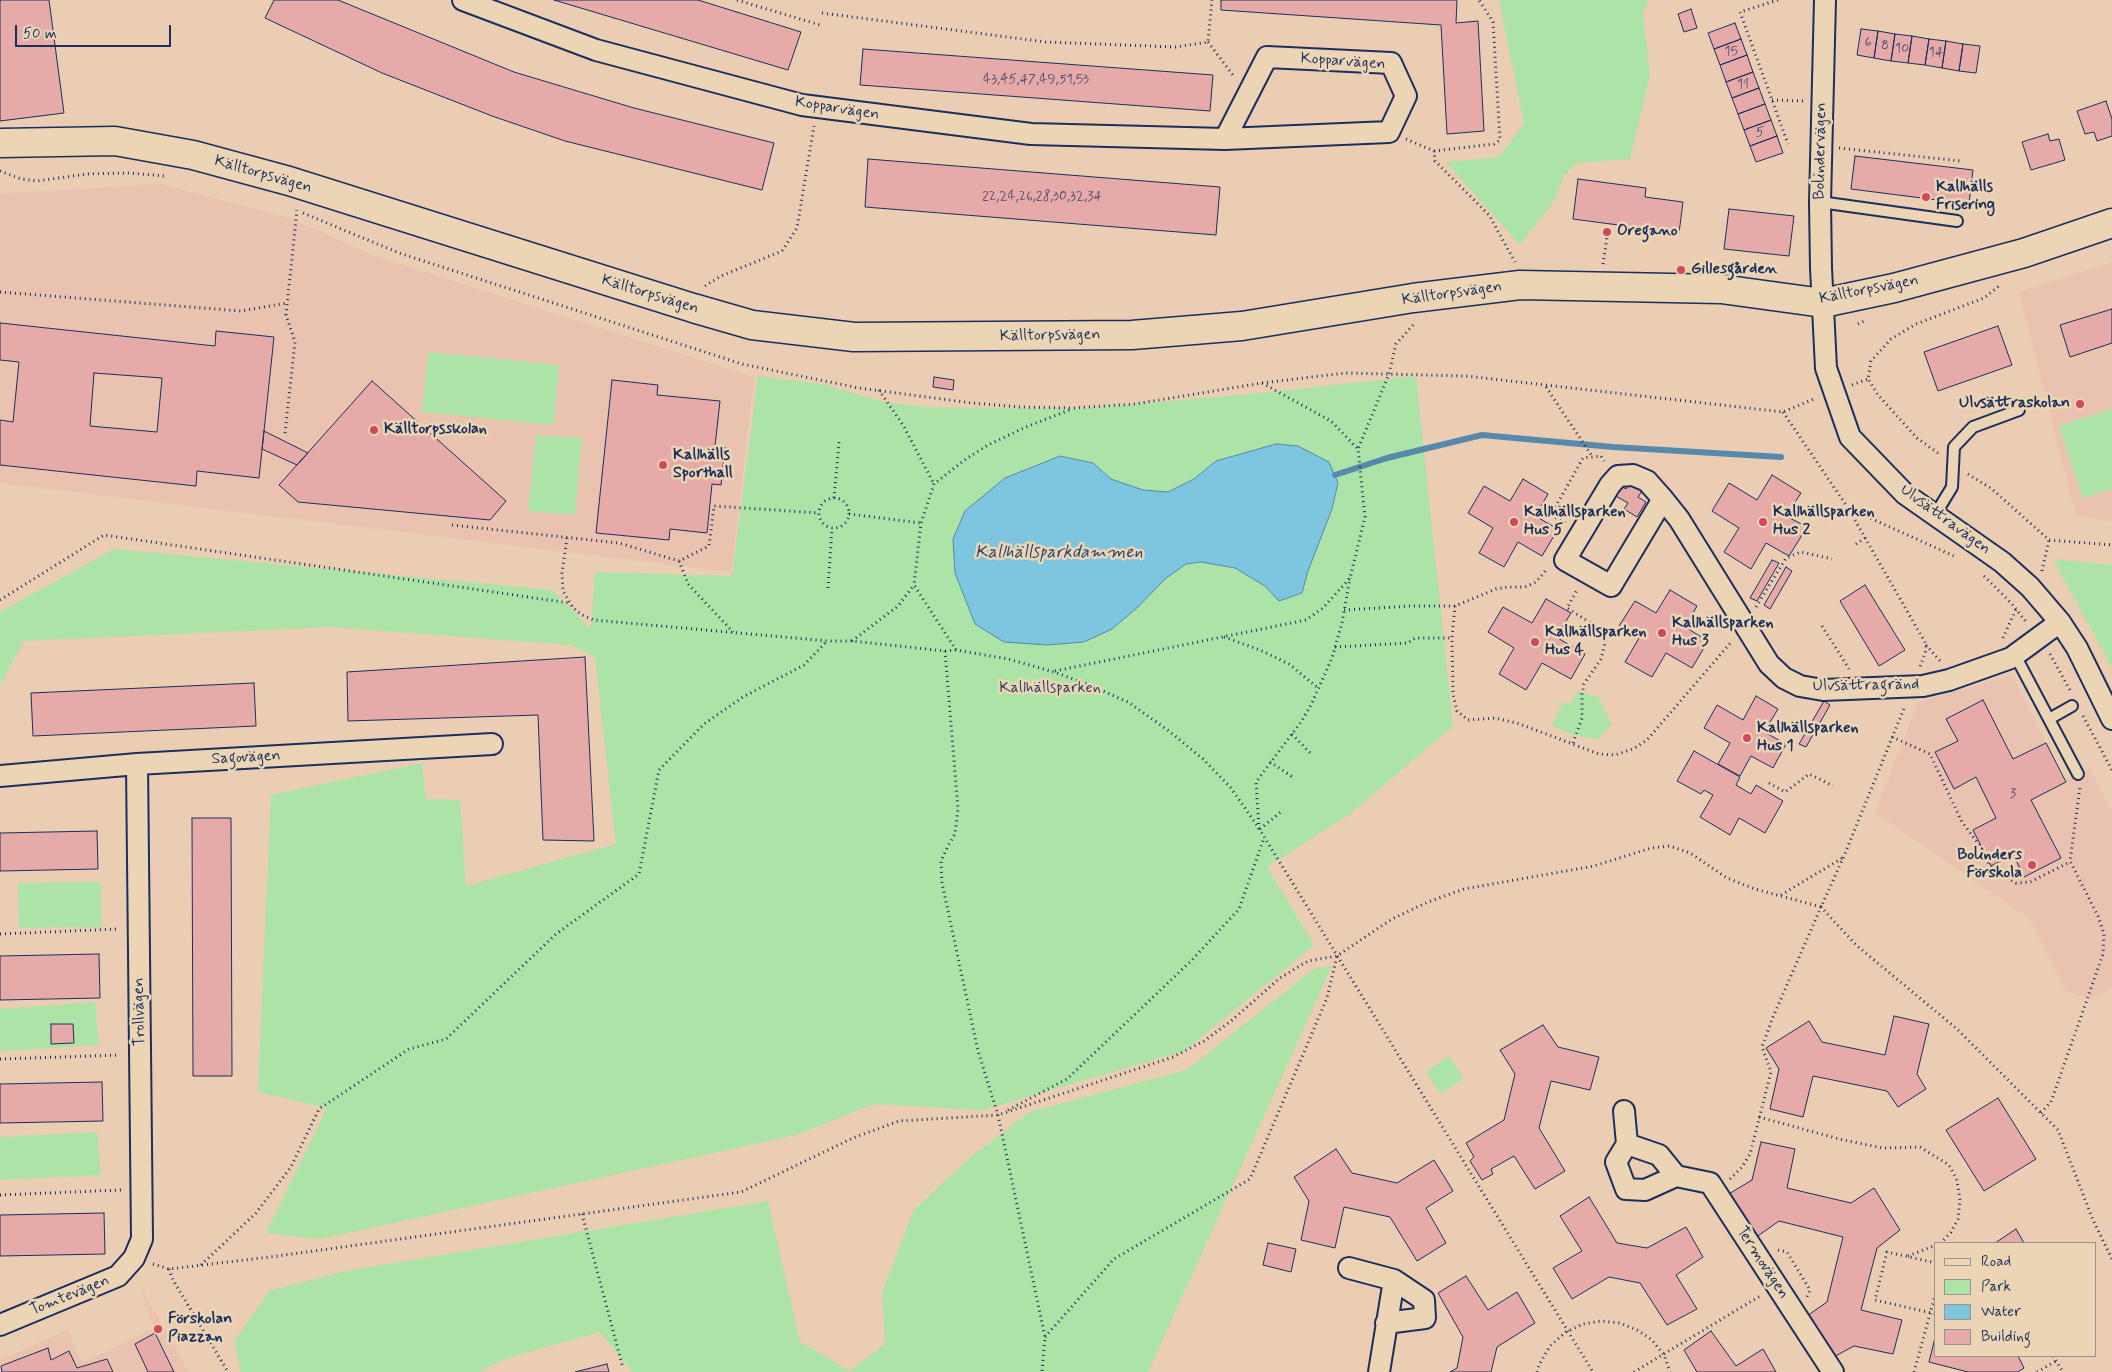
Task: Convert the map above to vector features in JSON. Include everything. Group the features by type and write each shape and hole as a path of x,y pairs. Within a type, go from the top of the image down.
{"street":[{"name":"Kopparvägen","path":"463,0 596,50 817,108 1031,134 1225,139 1389,132 1406,96 1391,63 1267,57 1225,139"},
{"name":"Bolindervägen","path":"1823,303 1820,202 1824,0"},
{"name":"Källtorpsvägen","path":"0,143 115,141 194,155 290,181 752,325 854,337 1132,335 1242,326 1412,298 1520,285 1721,289 1823,303 1894,288 2024,253 2112,223"},
{"name":"Ulvsättravägen","path":"1823,303 1826,368 1850,437 1905,494 2002,562 2030,586 2060,622 2077,648 2112,719"},
{"name":"Ulvsättragränd","path":"1616,478 1618,476 1633,475 1647,481 1663,499 1679,519 1769,664 1784,678 1800,686 1823,690 1923,686 1959,677 2008,649 2038,638 2060,622"},
{"path":"1616,478 1565,560 1611,586 1663,499"},
{"name":"Sagovägen","path":"0,776 138,764 492,744"},
{"name":"Trollvägen","path":"134,1258 142,1239 138,764"},
{"path":"1624,1111 1627,1144 1616,1162 1626,1189 1645,1190 1676,1176 1659,1155 1627,1144"},
{"name":"Termovägen","path":"1676,1176 1710,1183 1833,1372"},
{"name":"Tomtevägen","path":"0,1325 118,1276 134,1258"},
{"path":"1349,1268 1394,1280 1424,1300 1425,1318 1386,1324"},
{"path":"1379,1372 1394,1280"}],"lane":[{"path":"1820,202 1957,221"},
{"path":"1935,515 1952,487 1954,447 1973,427 2019,410"},
{"path":"2008,649 2049,719 2078,774"},
{"path":"2049,719 2076,708"}],"path":[{"path":"736,0 820,25"},
{"path":"1212,0 1208,42 1248,95"},
{"path":"1389,132 1434,151 1494,144 1500,140 1493,22 1479,0"},
{"path":"1778,0 1740,12 1788,144"},
{"path":"822,13 1046,42 1176,47 1208,42"},
{"path":"1772,100 1822,101"},
{"path":"700,292 704,287 721,276 782,251 797,228 817,108"},
{"path":"1822,145 1961,161"},
{"path":"1434,151 1435,161 1489,216 1518,268"},
{"path":"285,433 295,342 286,315 297,210"},
{"path":"1602,271 1607,237"},
{"path":"0,292 241,311 287,303"},
{"path":"1260,830 1256,782 1301,722 1319,689 1335,647 1365,517 1363,482 1358,450 1389,374 1396,344 1416,322"},
{"path":"1849,386 1868,379"},
{"path":"1262,383 1331,421 1358,450"},
{"path":"1546,386 1591,454"},
{"path":"879,390 903,425 934,484"},
{"path":"852,641 898,606 914,585 921,523 934,484 966,459 988,445 1073,408"},
{"path":"1783,412 1848,508 1926,644 1942,664"},
{"path":"834,498 839,442"},
{"path":"1581,533 1551,515 1583,458 1591,454 1601,456 1616,478"},
{"path":"834,498 846,505 849,514 848,519 842,526 832,528 823,524 819,513 824,502 834,498"},
{"path":"452,525 618,543 679,561 709,546 714,506 819,513"},
{"path":"1848,508 1955,556 1962,561"},
{"path":"849,514 921,523"},
{"path":"828,588 832,528"},
{"path":"0,600 104,535 570,603"},
{"path":"567,538 562,573 563,591 572,608 594,620 828,641 852,641 945,651 956,650 1008,659 1054,672 1128,702 1169,731 1203,759 1231,788 1260,830 1592,1372"},
{"path":"1856,544 1865,538"},
{"path":"2041,574 2049,540"},
{"path":"1454,606 1452,638 1453,694 1457,711 1462,716 1468,720 1495,718 1517,723 1598,754 1615,754 1633,749 1647,740 1744,626 1786,558 1801,552 1832,559"},
{"path":"1344,610 1411,606 1454,606 1496,590 1508,587 1525,588 1536,582 1549,566 1565,560"},
{"path":"679,561 688,584 734,633"},
{"path":"1977,571 2016,609 2052,657 2072,694"},
{"path":"1573,743 1582,718 1584,684 1601,659 1606,639 1597,627 1567,608 1588,573"},
{"path":"1054,672 1306,620 1323,608 1350,578"},
{"path":"914,585 956,650"},
{"path":"2008,649 2016,609"},
{"path":"1822,626 1861,688"},
{"path":"1224,637 1260,650 1289,664 1319,689"},
{"path":"1335,647 1408,643 1415,638 1452,638"},
{"path":"200,1265 256,1213 286,1174 319,1109 409,1049 446,1039 556,934 639,874 659,770 704,724 743,697 804,665 828,641"},
{"path":"1716,1192 1742,1167 1750,1154 1771,1072 1762,1047 1773,1017 1844,856 1912,687 1926,650 1926,644"},
{"path":"945,651 958,809 956,834 941,861 942,883 978,1051 998,1115 1045,1337 1042,1372"},
{"path":"2076,708 2112,770"},
{"path":"1292,734 1312,755"},
{"path":"1892,737 1930,754 1962,822 1977,842 1992,869 2016,883 2030,882 2070,861"},
{"path":"1270,762 1294,778"},
{"path":"1769,783 1785,792 1808,774 1833,786"},
{"path":"2042,1114 2051,1102 2103,954 2104,934 2098,916 2070,861 2081,791 2078,774"},
{"path":"1260,830 1282,811"},
{"path":"998,1115 1067,1079 1192,960 1239,909 1264,838"},
{"path":"134,1258 170,1269 742,1192 853,1138 899,1122 998,1115 1173,1057 1204,1041 1231,1021 1280,978 1308,961 1337,956 1392,919 1428,902 1464,889 1594,866 1651,848 1670,846 1690,853 1727,878 1755,889 1821,907 1856,945 1957,1028 2058,1130 2093,1220 2112,1259"},
{"path":"1782,895 1844,856"},
{"path":"0,934 139,928"},
{"path":"1045,1337 1114,1259 1250,1179 1328,998 1337,956"},
{"path":"0,1059 140,1054"},
{"path":"1759,1117 1843,1140 1884,1148 1920,1147 1949,1165 1957,1180 1960,1200 1958,1219 1942,1242"},
{"path":"0,1195 142,1189"},
{"path":"582,1214 623,1368"},
{"path":"1907,1257 1934,1246"},
{"path":"1934,1263 1887,1252 1875,1300 1934,1313"},
{"path":"170,1269 173,1280 228,1372"},
{"path":"1634,1372 1776,1285"},
{"path":"1914,1372 1934,1298"},
{"path":"1537,1372 1538,1365 1550,1346 1566,1332 1583,1324 1601,1321 1620,1323 1637,1330 1652,1340 1664,1355 1670,1372"},
{"path":"2054,1357 2062,1371"},
{"path":"2037,1372 2056,1361"}],"shaded area":[{"name":"Källtorpsskolan","path":"161,184 289,218 375,256 754,377 731,572 0,483 0,194"},
{"name":"Ulvsättraskolan","path":"2112,262 2112,521 2076,516 2019,292"},
{"name":"Bolinders Förskola","path":"2012,675 2065,780 2089,767 2112,813 2112,987 2092,999 2065,990 2029,918 1875,813 1918,702"},
{"name":"Förskolan Piazzan","path":"141,1288 189,1372 0,1372 0,1360 68,1330 82,1363 154,1328"}],"green space":[{"path":"1499,0 1648,0 1643,16 1650,75 1630,159 1576,163 1564,176 1554,201 1520,245 1446,162 1499,157 1524,124"},
{"path":"428,352 559,365 554,425 422,412"},
{"name":"Kallhällsparken","path":"758,376 822,384 884,402 925,407 1079,409 1263,393 1416,376 1453,726 1350,814 1267,867 1314,945 1184,1051 983,1110 874,1104 796,1135 320,1239 266,1233 327,1108 258,1092 271,795 422,763 426,799 460,800 466,886 616,844 595,657 571,645 330,627 24,641 0,685 0,612 114,549 552,590 591,629 595,572 732,576"},
{"path":"2112,409 2112,489 2083,498 2059,426"},
{"path":"536,435 582,438 575,515 528,511"},
{"path":"2053,559 2112,565 2112,668"},
{"path":"1578,691 1599,697 1611,724 1599,739 1577,736 1552,726 1563,702 1570,704"},
{"path":"101,882 101,927 19,928 18,883"},
{"path":"1332,966 1148,1372 633,1372 600,1332 507,1358 479,1372 241,1372 234,1342 269,1291 346,1271 768,1201 800,1342 850,1371 885,1344 882,1293 914,1210 968,1159 1030,1112 1187,1070 1314,969"},
{"path":"95,1002 99,1045 0,1051 0,1009"},
{"path":"1449,1056 1464,1078 1440,1094 1426,1072"},
{"path":"97,1132 101,1175 0,1180 0,1137"}],"water":[{"name":"Kallhällsparkdammen","path":"1276,444 1298,446 1329,462 1338,483 1332,509 1308,571 1302,593 1279,601 1265,586 1235,568 1201,562 1186,564 1165,579 1138,607 1112,629 1084,642 1047,645 1004,642 975,624 955,573 953,539 965,511 1005,478 1060,456 1093,463 1111,479 1143,490 1168,492 1194,479 1216,461"}],"building":[{"path":"0,0 49,0 64,113 0,121"},
{"path":"274,0 338,0 514,72 634,108 774,143 762,190 565,141 492,116 382,73 265,18"},
{"path":"554,0 698,0 801,32 788,70"},
{"path":"1221,0 1457,0 1456,23 1478,21 1484,131 1447,134 1441,25 1221,10"},
{"path":"1691,9 1697,28 1684,32 1678,14"},
{"path":"1735,23 1741,39 1714,49 1708,33"},
{"path":"1861,29 1878,31 1874,58 1857,55"},
{"path":"1878,31 1895,34 1891,61 1874,58"},
{"path":"1895,34 1912,36 1908,63 1891,61"},
{"path":"1912,36 1929,39 1925,65 1908,63"},
{"path":"1741,39 1747,55 1720,65 1714,49"},
{"path":"1929,39 1946,41 1942,68 1925,65"},
{"path":"1946,41 1963,44 1959,71 1942,68"},
{"path":"1963,44 1980,46 1976,73 1959,71"},
{"path":"863,49 1213,75 1210,111 860,85"},
{"path":"1747,55 1753,72 1726,82 1720,65"},
{"path":"1753,72 1759,88 1732,98 1726,82"},
{"path":"1759,88 1765,104 1738,114 1732,98"},
{"path":"2106,101 2112,119 2112,136 2097,141 2094,132 2085,134 2077,111"},
{"path":"1765,104 1771,120 1744,130 1738,114"},
{"path":"1771,120 1777,136 1750,146 1744,130"},
{"path":"2048,134 2050,141 2059,139 2065,160 2031,170 2022,142"},
{"path":"1777,136 1783,153 1756,162 1750,146"},
{"path":"1855,156 1973,170 1969,204 1851,189"},
{"path":"868,159 1220,187 1216,235 865,207"},
{"path":"1578,179 1646,188 1645,197 1683,202 1679,233 1573,219"},
{"path":"1729,209 1794,216 1789,256 1724,249"},
{"path":"2112,309 2112,343 2070,357 2060,325"},
{"path":"0,323 215,346 216,331 274,337 259,478 197,471 196,486 0,465 0,420 13,422 19,362 0,360","holes":["94,373 162,378 157,432 90,426"]},
{"path":"1998,326 2012,365 1938,391 1924,352"},
{"path":"934,377 954,380 953,390 933,387"},
{"name":"Kallhälls Sporthall","path":"612,380 658,385 657,395 720,401 715,446 725,447 721,485 712,484 707,533 670,529 669,540 596,533"},
{"path":"372,381 506,501 490,520 298,502 279,485"},
{"path":"264,431 308,453 297,465 262,449"},
{"name":"Kallhällsparken Hus 2","path":"1772,475 1801,493 1786,516 1807,527 1789,556 1766,543 1751,569 1724,552 1739,528 1712,511 1729,483 1757,500"},
{"name":"Kallhällsparken Hus 5","path":"1523,479 1548,494 1535,516 1558,529 1542,556 1518,542 1504,567 1479,553 1493,528 1468,513 1484,486 1510,501"},
{"path":"1631,481 1644,488 1638,497 1646,502 1637,517 1624,509 1628,503 1614,495 1619,485 1626,489"},
{"path":"1772,560 1779,563 1757,601 1750,598"},
{"path":"1786,567 1792,571 1770,609 1764,605"},
{"path":"1865,585 1905,650 1879,666 1840,601"},
{"name":"Kallhällsparken Hus 3","path":"1670,590 1697,606 1685,627 1708,641 1692,668 1666,653 1652,677 1625,662 1639,638 1619,626 1635,601 1656,613"},
{"name":"Kallhällsparken Hus 4","path":"1546,599 1571,613 1556,637 1585,654 1571,679 1542,663 1526,690 1499,674 1514,648 1488,632 1503,607 1532,623"},
{"path":"585,657 594,841 543,840 538,715 348,721 347,672"},
{"path":"254,683 256,726 33,736 31,693"},
{"name":"Kallhällsparken Hus 1","path":"1756,696 1778,709 1764,732 1786,744 1773,768 1751,756 1740,776 1718,764 1730,743 1704,728 1717,705 1743,720"},
{"path":"1983,700 2013,759 2046,743 2066,782 2031,800 2061,858 2024,877 2013,854 1991,866 1973,830 1996,818 1976,777 1954,789 1935,752 1958,741 1946,719"},
{"path":"1824,701 1830,705 1806,747 1799,744"},
{"path":"1694,751 1740,777 1736,785 1751,794 1756,785 1783,801 1765,833 1739,818 1730,835 1700,817 1713,795 1704,790 1701,794 1677,781"},
{"path":"192,818 231,818 232,1076 193,1076"},
{"path":"97,831 98,869 0,871 0,833"},
{"path":"99,954 100,998 0,1000 0,956"},
{"path":"1894,1016 1929,1024 1917,1074 1926,1089 1898,1107 1887,1091 1813,1076 1803,1117 1770,1109 1779,1069 1766,1048 1809,1021 1822,1042 1885,1055"},
{"path":"51,1024 73,1024 74,1043 51,1044"},
{"path":"1543,1025 1558,1047 1599,1057 1590,1090 1551,1081 1539,1128 1565,1171 1535,1189 1514,1156 1491,1169 1493,1174 1482,1180 1470,1161 1474,1157 1466,1143 1504,1120 1515,1074 1500,1050"},
{"path":"102,1082 103,1121 0,1123 0,1084"},
{"path":"1998,1098 2036,1159 1984,1191 1946,1130"},
{"path":"1761,1142 1795,1149 1787,1188 1851,1203 1874,1188 1900,1230 1877,1248 1861,1310 1902,1320 1893,1354 1854,1346 1830,1359 1804,1318 1827,1302 1843,1237 1779,1221 1755,1238 1727,1195 1752,1180"},
{"path":"1336,1149 1352,1173 1397,1183 1434,1160 1453,1191 1426,1208 1446,1243 1417,1261 1390,1217 1344,1207 1335,1248 1301,1240 1309,1201 1294,1177"},
{"path":"1589,1197 1617,1243 1647,1248 1686,1227 1703,1257 1676,1275 1697,1309 1667,1325 1640,1283 1609,1277 1572,1299 1553,1268 1582,1251 1560,1216"},
{"path":"104,1213 105,1254 0,1256 0,1215"},
{"path":"2016,1229 2023,1242 1996,1242"},
{"path":"1268,1243 1296,1249 1291,1272 1263,1265"},
{"path":"1466,1276 1488,1310 1517,1292 1535,1323 1497,1347 1491,1372 1450,1372 1457,1368 1463,1337 1438,1293"},
{"path":"1711,1331 1736,1366 1763,1349 1776,1372 1697,1372 1684,1350"},
{"path":"155,1333 174,1372 148,1372 135,1344"},
{"path":"1934,1342 1934,1357 2018,1357 2024,1368 2018,1372 1968,1372 1929,1362"},
{"path":"48,1348 51,1360 69,1351 77,1368 107,1359 113,1372 2,1372 1,1366"},
{"path":"607,1364 609,1372 575,1372"}],"waterway":[{"path":"1335,475 1387,458 1482,435 1613,447 1781,457"}],"place":[{"name":"Kallhälls Frisering","path":"1926,197"},
{"name":"Oregano","path":"1607,232"},
{"name":"Gillesgården","path":"1681,270"},
{"name":"Ulvsättraskolan","path":"2080,404"},
{"name":"Källtorpsskolan","path":"374,430"},
{"name":"Kallhälls Sporthall","path":"663,465"},
{"name":"Kallhällsparken Hus 5","path":"1514,522"},
{"name":"Kallhällsparken Hus 2","path":"1763,522"},
{"name":"Kallhällsparken Hus 3","path":"1662,633"},
{"name":"Kallhällsparken Hus 4","path":"1535,642"},
{"name":"Kallhällsparken Hus 1","path":"1747,738"},
{"name":"Bolinders Förskola","path":"2032,865"},
{"name":"Förskolan Piazzan","path":"158,1329"}]}
